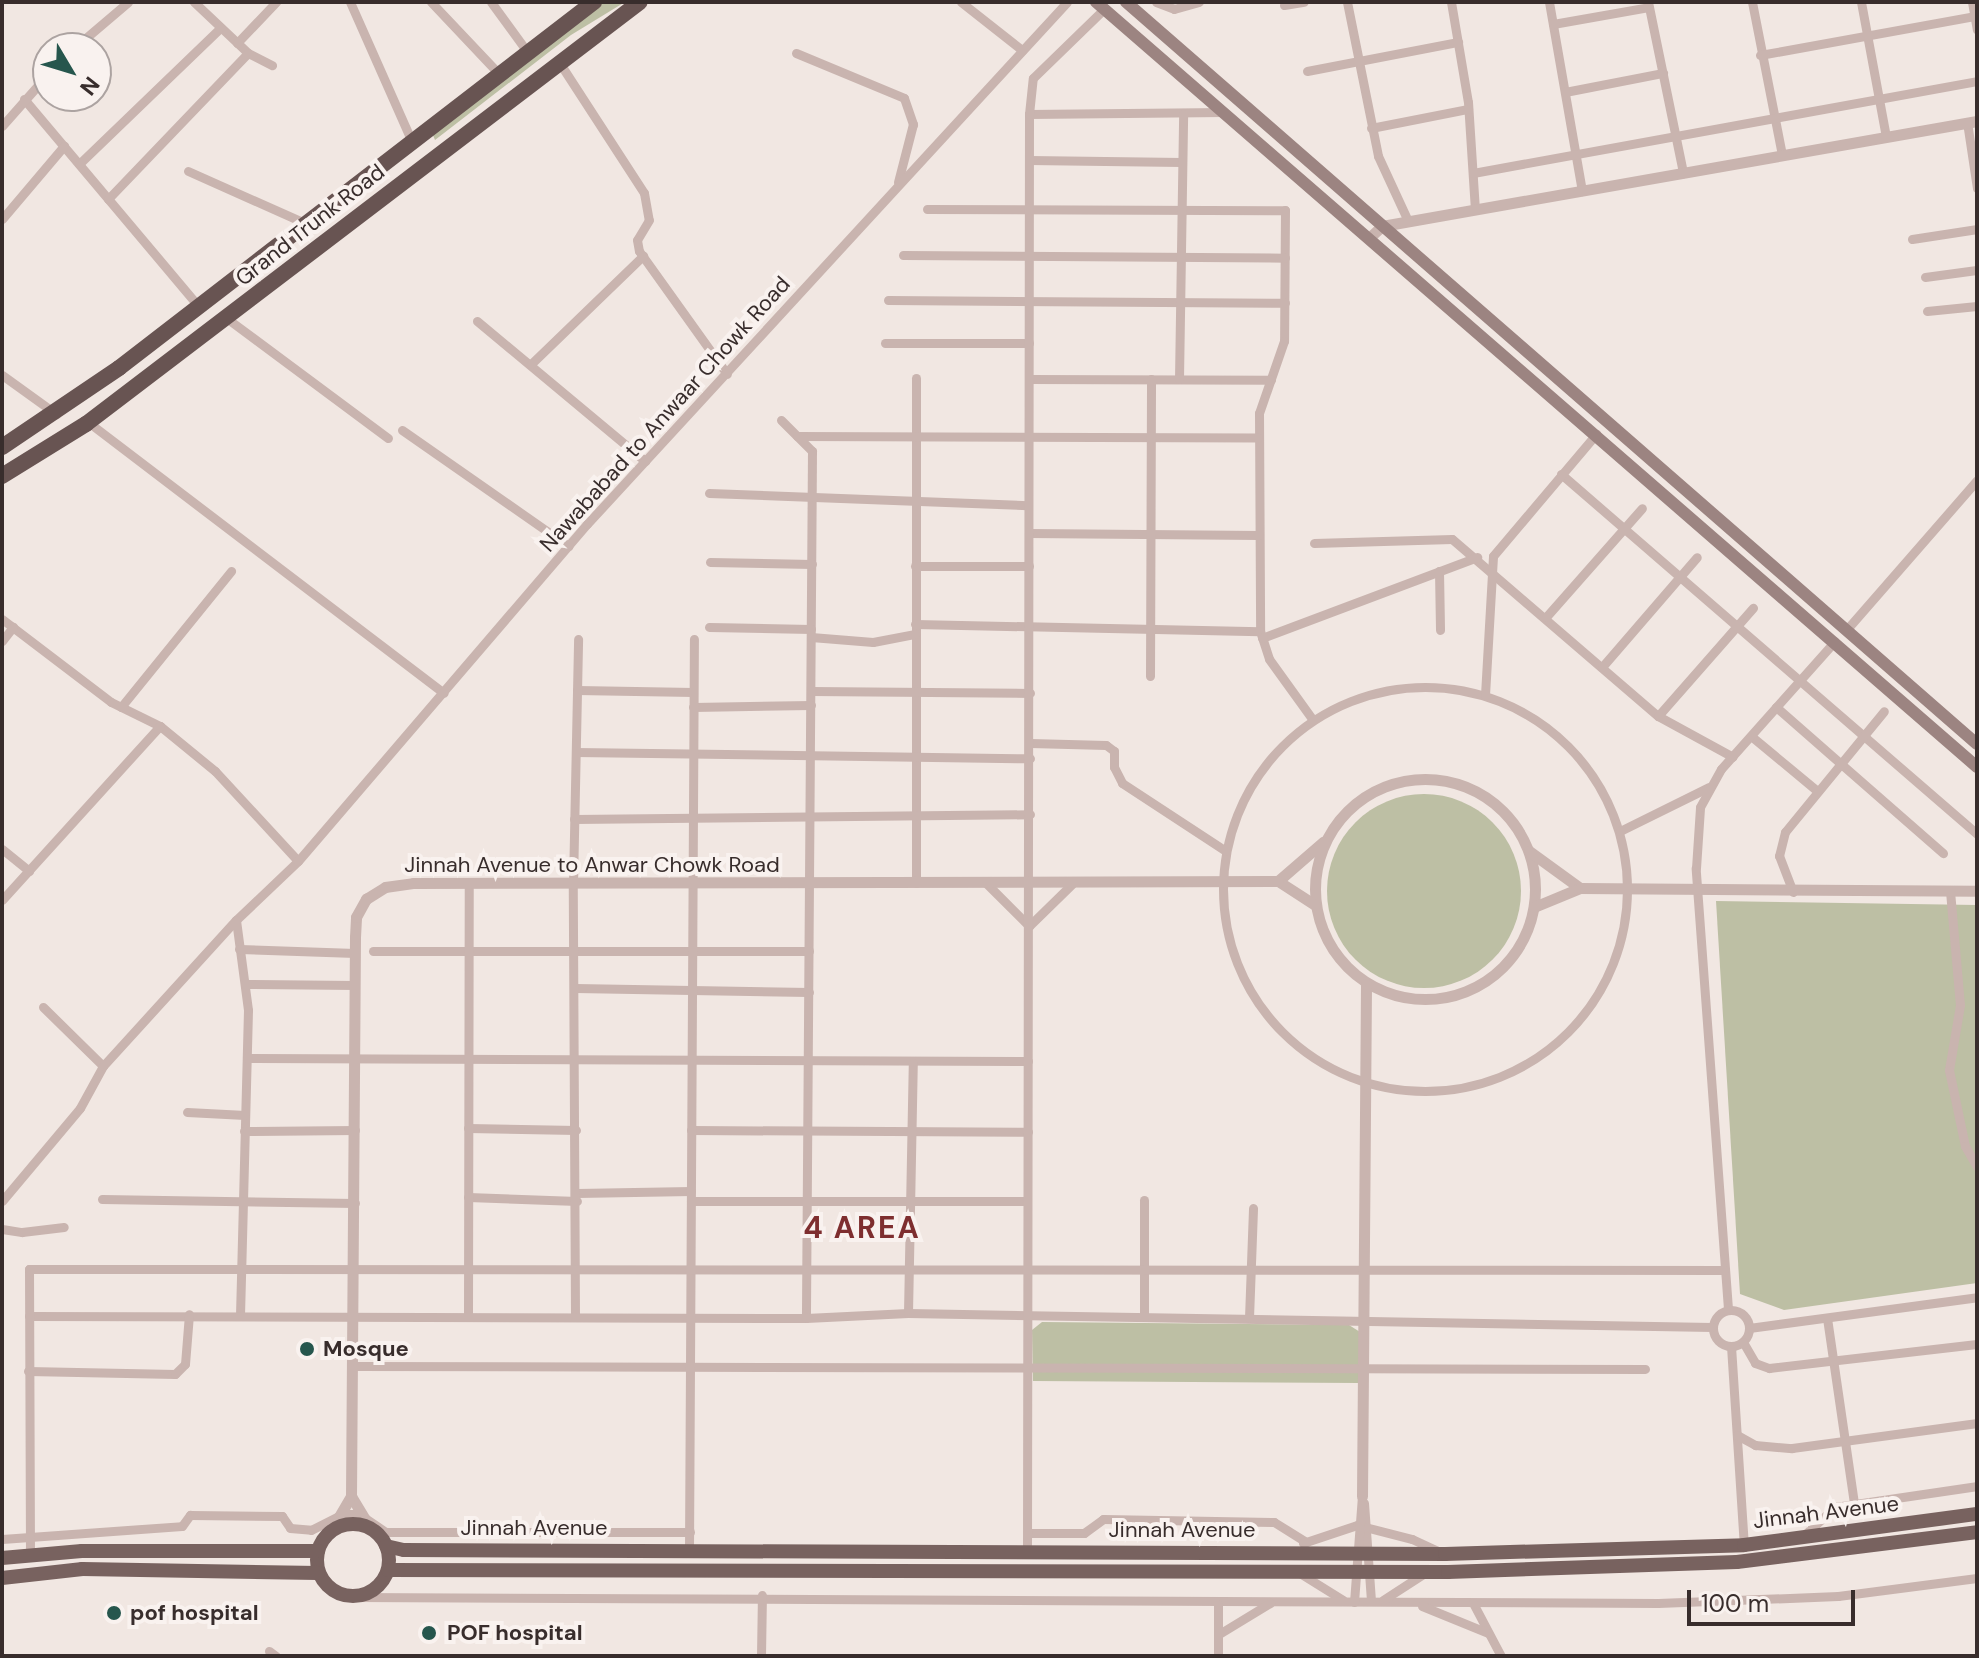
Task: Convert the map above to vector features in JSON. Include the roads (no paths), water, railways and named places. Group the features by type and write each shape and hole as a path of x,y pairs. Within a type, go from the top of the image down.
{"highway":[{"name":"Grand Trunk Road","path":"2,447 56,414 199,307 594,2"},
{"name":"Grand Trunk Road","path":"2,476 88,422 640,2"},
{"path":"412,142 428,162"}],"main road":[{"path":"1126,2 1848,628 1977,744"},
{"path":"1100,6 1977,767"},
{"path":"1150,48 1160,33"},
{"path":"1456,313 1469,299"},
{"path":"1749,567 1760,554"},
{"name":"Jinnah Avenue","path":"386,1546 404,1550 1445,1554 1744,1545 1977,1514"},
{"path":"350,1524 371,1529 386,1546 388,1570 376,1589 355,1597 333,1591 318,1573 318,1551 330,1532 350,1524"},
{"name":"Jinnah Avenue","path":"388,1570 1426,1572 1737,1562 1977,1532"},
{"path":"2,1558 30,1554 318,1551"},
{"path":"2,1578 82,1569 318,1573"}],"street":[{"path":"93,32 128,2"},
{"path":"194,2 248,53 272,65"},
{"path":"237,43 276,2"},
{"path":"350,2 412,142"},
{"path":"431,2 500,75"},
{"path":"491,2 528,53"},
{"path":"961,2 1022,50"},
{"name":"Nawababad to Anwaar Chowk Road","path":"2,1201 80,1108 103,1066 236,920 298,861 568,546 1067,2"},
{"path":"1160,3 1174,9 1199,2"},
{"path":"1284,5 1304,2"},
{"path":"1347,2 1378,156 1408,221"},
{"path":"1451,2 1468,109 1475,210"},
{"path":"1549,2 1582,191"},
{"path":"1752,2 1782,155"},
{"path":"1861,2 1886,137"},
{"path":"1972,2 1977,30"},
{"path":"1553,24 1649,4 1683,173"},
{"path":"1027,1552 1029,114 1033,78 1100,6"},
{"path":"1760,55 1975,16"},
{"path":"79,164 217,31"},
{"path":"1307,71 1458,42"},
{"path":"108,199 248,53"},
{"path":"796,53 904,98 913,124 898,185"},
{"path":"559,62 644,193 649,220 637,240 643,256 727,374"},
{"path":"1565,92 1663,73"},
{"path":"1473,173 1977,81"},
{"path":"2,126 32,91"},
{"path":"24,99 199,307"},
{"path":"1371,128 1468,109"},
{"path":"1029,114 1223,112"},
{"path":"1179,379 1183,114"},
{"path":"1369,238 1382,226 1972,122 1977,188"},
{"path":"2,219 64,146"},
{"path":"1029,160 1181,162"},
{"path":"188,171 307,224"},
{"path":"927,209 1285,210 1284,341 1259,413 1261,634 1269,659 1313,720"},
{"path":"1912,239 1977,229"},
{"path":"903,255 1029,259 1285,258"},
{"path":"531,364 643,256"},
{"path":"1925,277 1977,270"},
{"path":"888,300 1029,304 1285,303"},
{"path":"1927,311 1977,306"},
{"path":"225,317 388,438"},
{"path":"477,321 645,461"},
{"path":"885,343 1029,343"},
{"path":"2,375 56,414"},
{"path":"916,378 916,883"},
{"path":"1029,379 1271,380"},
{"path":"1150,676 1151,379"},
{"path":"781,420 812,451 806,1318"},
{"path":"88,422 444,693"},
{"path":"402,430 568,546"},
{"path":"1485,695 1492,569 1503,540 1596,434"},
{"path":"797,436 1258,438"},
{"path":"1561,474 1977,834"},
{"path":"1848,628 1977,480"},
{"path":"709,493 1028,505"},
{"path":"1546,617 1642,508"},
{"path":"1029,533 1259,535"},
{"path":"1314,543 1452,539 1492,569 1658,716 1733,757"},
{"path":"709,627 811,633 873,642 915,629 1150,628 1261,634 1477,557"},
{"path":"1602,667 1697,557"},
{"path":"710,562 812,564"},
{"path":"915,566 1029,566"},
{"path":"121,707 231,571"},
{"path":"1439,571 1440,630"},
{"path":"1658,716 1753,608"},
{"path":"2,619 121,707 160,726 215,771 298,861"},
{"path":"2,641 13,627"},
{"path":"575,1314 577,1197 573,883 578,639"},
{"path":"689,1550 689,882 694,639"},
{"path":"1728,1309 1698,891 1700,807 1709,787 1733,757 1835,641"},
{"path":"1441,687 1485,695 1545,724 1570,746 1591,771 1620,831 1628,889 1625,924 1602,988 1558,1041 1510,1072 1467,1087 1410,1091 1365,1083 1307,1054 1261,1008 1231,950 1222,885 1226,851 1257,777 1313,720 1339,705 1396,688 1441,687"},
{"path":"577,690 693,692"},
{"path":"811,691 1030,693"},
{"path":"693,707 811,705"},
{"path":"1776,707 1943,853"},
{"path":"1793,892 1778,846 1816,790 1884,711"},
{"path":"2,900 160,726"},
{"path":"1751,736 1816,790"},
{"path":"1030,743 1106,745 1114,751 1114,767 1122,783 1226,851"},
{"path":"576,752 1030,758"},
{"path":"1315,905 1278,881 1326,839 1353,805 1390,784 1432,778 1473,789 1507,815 1529,851 1580,888"},
{"path":"1620,831 1709,787"},
{"path":"574,819 1030,814"},
{"path":"1326,839 1315,871 1315,905 1324,936 1342,963 1366,984 1412,998 1436,1000 1470,990 1500,970 1522,941 1534,907 1529,851"},
{"path":"2,849 29,871"},
{"name":"Jinnah Avenue to Anwar Chowk Road","path":"351,1496 356,1315 355,953 356,917 366,899 385,887 469,883 1222,885 1278,881"},
{"path":"468,1314 469,883"},
{"path":"986,883 1029,926"},
{"path":"1029,926 1072,884"},
{"path":"1534,907 1580,888 1977,891"},
{"path":"1950,891 1960,1014 1949,1070 1965,1146 1977,1167"},
{"path":"236,920 245,984 247,1058 240,1314"},
{"path":"239,949 355,953"},
{"path":"373,951 809,951"},
{"path":"245,984 355,985"},
{"path":"1364,1553 1357,1525 1362,1496 1366,1269 1366,984"},
{"path":"575,988 691,987 809,992"},
{"path":"43,1007 103,1066"},
{"path":"247,1058 575,1062 1028,1061"},
{"path":"908,1313 913,1063"},
{"path":"187,1112 245,1115"},
{"path":"468,1128 576,1130"},
{"path":"244,1131 355,1130"},
{"path":"691,1130 1028,1132"},
{"path":"468,1197 691,1196 808,1201 910,1198 1027,1201"},
{"path":"102,1199 355,1203"},
{"path":"1144,1200 1144,1317"},
{"path":"1249,1318 1253,1208"},
{"path":"2,1229 64,1227"},
{"path":"30,1554 26,1534 29,1269 577,1266 807,1271 1026,1267 1724,1270"},
{"path":"1749,1328 1977,1297"},
{"path":"1728,1309 1745,1316 1749,1328 1743,1342 1731,1346 1717,1341 1712,1327 1717,1315 1728,1309"},
{"path":"29,1316 575,1314 806,1318 908,1313 1712,1327"},
{"path":"28,1371 175,1374 185,1364 189,1314"},
{"path":"1827,1318 1854,1504"},
{"path":"1743,1342 1755,1363 1769,1368 1977,1344"},
{"path":"1731,1346 1744,1545"},
{"path":"355,1366 1645,1369"},
{"path":"1737,1435 1755,1445 1792,1448 1977,1423"},
{"path":"1802,1537 1826,1512 1854,1504 1977,1486"},
{"path":"330,1532 351,1496"},
{"path":"351,1496 359,1514 371,1529"},
{"path":"1362,1496 1369,1527 1363,1571 1371,1601"},
{"path":"2,1539 26,1534 167,1528 182,1526 190,1515 282,1516 290,1528 311,1530 343,1514 359,1514 386,1532 690,1532"},
{"path":"1028,1533 1084,1533 1103,1519 1274,1522 1306,1542"},
{"path":"1285,1552 1357,1525 1445,1554"},
{"path":"1296,1570 1350,1602"},
{"path":"1350,1602 1363,1571"},
{"path":"1383,1600 1426,1572"},
{"path":"355,1597 762,1595 1218,1604 1383,1600 1473,1603 1838,1596 1977,1578"},
{"path":"761,1656 762,1595"},
{"path":"1219,1634 1273,1602"},
{"path":"1416,1603 1488,1633"},
{"path":"1473,1603 1501,1656"},
{"path":"1218,1604 1218,1656"}],"place":[{"name":"Mosque","path":"307,1349"},
{"name":"pof hospital","path":"114,1613"},
{"name":"POF hospital","path":"429,1633"}],"district":[{"name":"4 AREA","path":"862,1228"}]}
